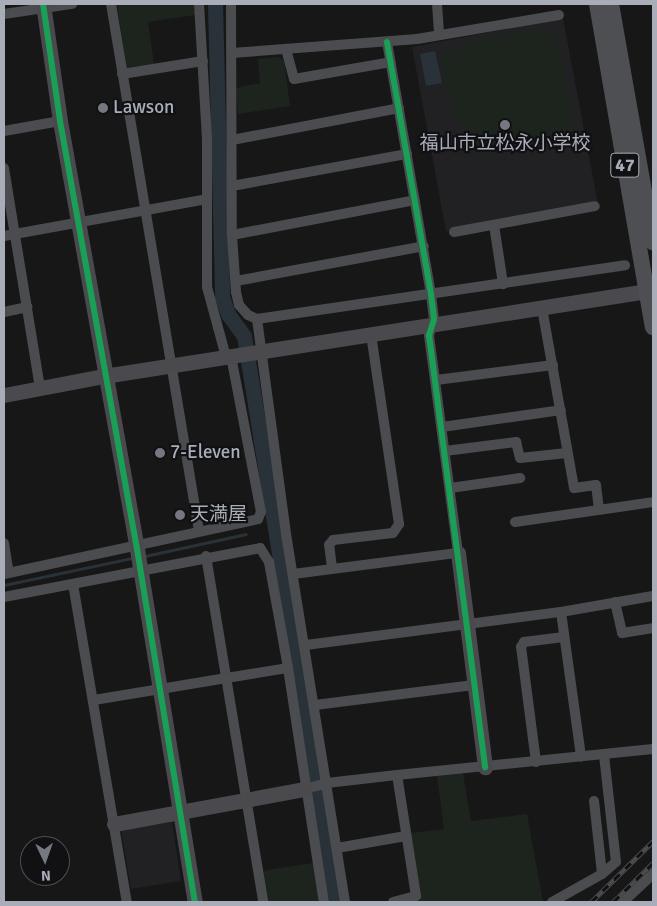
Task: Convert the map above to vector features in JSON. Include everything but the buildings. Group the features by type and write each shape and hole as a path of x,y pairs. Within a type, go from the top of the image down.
{"main road":[{"name":"47","path":"597,4 650,290 653,327"},
{"name":"47","path":"611,4 653,242"}],"street":[{"path":"4,14 44,6 72,4"},
{"path":"111,4 122,74 148,210 171,366 199,531"},
{"path":"4,596 73,584 199,531 258,518 261,512 231,356 207,287 207,199 199,4"},
{"path":"231,4 232,235 239,305 257,319 625,265"},
{"path":"438,4 439,35"},
{"path":"44,6 60,121 104,376 138,556 195,902"},
{"path":"232,53 387,42 558,15"},
{"path":"387,42 432,294 433,324 430,335 484,767"},
{"path":"286,49 294,79 391,62"},
{"path":"122,74 202,61"},
{"path":"232,140 399,108"},
{"path":"4,132 60,121"},
{"path":"232,186 407,154"},
{"path":"4,168 40,387"},
{"path":"4,236 207,199"},
{"path":"232,235 416,200"},
{"path":"454,232 595,206"},
{"path":"494,226 503,284"},
{"path":"236,281 424,246"},
{"path":"4,395 104,376 650,290"},
{"path":"4,312 27,307"},
{"path":"542,308 561,410 566,453 574,488 596,485 599,510"},
{"path":"257,319 258,353 346,902"},
{"path":"332,568 329,545 333,540 393,532 399,524 371,334"},
{"path":"436,380 553,365"},
{"path":"442,427 561,410"},
{"path":"445,451 516,442 520,458 566,453"},
{"path":"450,488 520,478"},
{"path":"515,522 653,502"},
{"path":"4,543 7,573 138,556 206,556 252,547 260,548 265,554 288,668 305,790 324,902"},
{"path":"293,574 458,553"},
{"path":"206,556 263,902"},
{"path":"73,584 127,902"},
{"path":"306,645 561,612 653,596"},
{"path":"615,602 622,633 653,628"},
{"path":"561,612 581,757"},
{"path":"536,762 521,647 524,642 564,637"},
{"path":"94,700 288,668"},
{"path":"315,704 474,684"},
{"path":"114,824 305,790 327,784 653,749"},
{"path":"552,902 602,874 616,862 604,755"},
{"path":"393,902 416,896 397,775"},
{"path":"594,800 602,874"},
{"path":"337,848 406,836"},
{"path":"623,902 653,874"}],"shaded area":[{"path":"117,4 194,4 195,15 148,22 154,64 126,68"},
{"name":"福山市立松永小学校","path":"563,18 598,204 446,231 412,47"},
{"path":"541,27 558,37 575,135 471,156 465,120 454,122 441,53 466,48 465,42"},
{"path":"435,51 442,83 426,86 420,54"},
{"path":"278,57 284,61 290,106 238,114 236,88 260,83 258,59"},
{"path":"463,773 471,821 527,814 543,902 420,902 410,833 444,829 437,776"},
{"path":"172,822 181,881 131,889 121,830"},
{"path":"313,863 320,902 266,902 261,871"}],"waterway":[{"path":"215,4 222,297 228,314 244,336 335,901"},
{"path":"145,556 246,534"},
{"path":"4,585 132,558"}],"railway":[{"path":"591,902 653,841"},
{"path":"613,902 653,863"}],"cycle path":[{"path":"43,4 60,121 137,549 195,902"},
{"path":"387,42 431,294 434,319 429,335 485,767"}],"place":[{"name":"Lawson","path":"103,108"},
{"name":"福山市立松永小学校","path":"505,125"},
{"name":"7-Eleven","path":"160,453"},
{"name":"天満屋","path":"180,515"}]}
